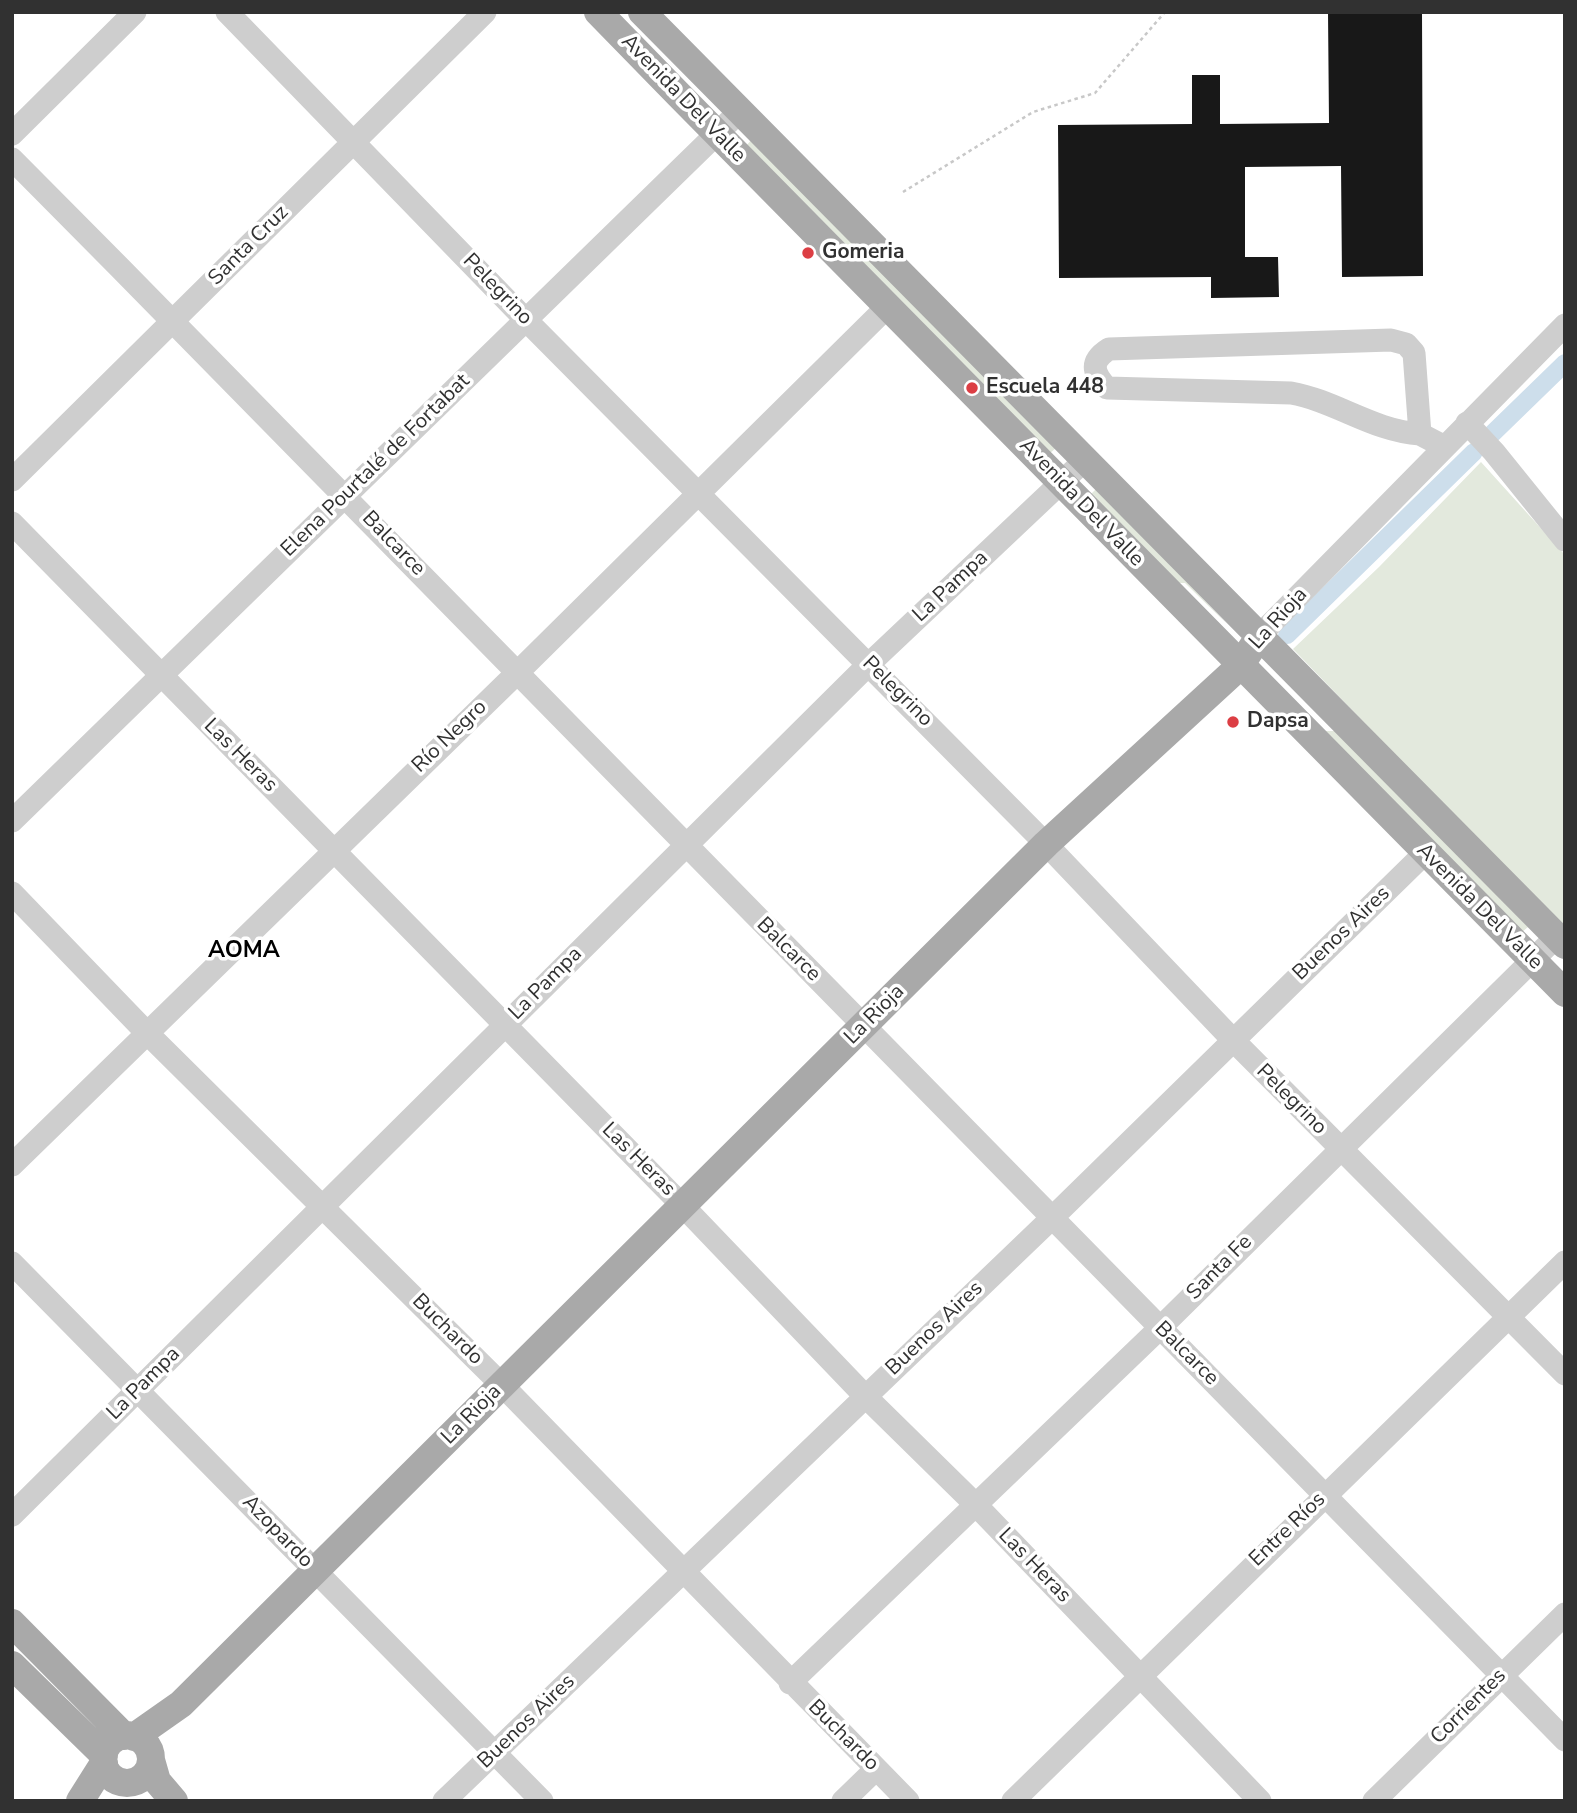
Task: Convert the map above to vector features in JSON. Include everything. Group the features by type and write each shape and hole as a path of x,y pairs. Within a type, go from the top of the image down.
{"main road":[{"name":"Avenida Del Valle","path":"598,12 1424,854 1565,993"},
{"name":"Avenida Del Valle","path":"642,12 1560,941"},
{"name":"La Rioja","path":"80,1801 128,1750 164,1734 181,1704 1046,844 1240,666 1260,635"},
{"path":"12,1623 174,1801"},
{"path":"12,1665 128,1750"},
{"path":"128,1750 111,1777 136,1789"},
{"path":"95,1801 136,1789"}],"street":[{"path":"12,134 135,12"},
{"name":"Pelegrino","path":"227,12 525,320 869,664 1233,1040 1565,1374"},
{"name":"Santa Cruz","path":"12,480 485,12"},
{"name":"Elena Pourtalé de Fortabat","path":"12,821 739,112"},
{"name":"Balcarce","path":"12,159 346,496 685,846 1565,1740"},
{"name":"Río Negro","path":"12,1165 332,850 517,673 887,307"},
{"name":"La Rioja","path":"1260,635 1443,446 1565,325"},
{"path":"1420,434 1414,352 1406,344 1391,340 1109,349 1097,356 1094,363 1096,376 1107,388 1290,393 1320,398 1357,418 1386,428 1420,434 1443,446"},
{"path":"1467,423 1565,540"},
{"name":"La Pampa","path":"12,1515 869,664 1086,459"},
{"name":"Las Heras","path":"12,523 683,1206 865,1396 976,1505 1260,1801"},
{"name":"Buenos Aires","path":"444,1801 1052,1218 1424,854"},
{"name":"Buchardo","path":"12,893 146,1032 502,1385 908,1801"},
{"name":"Santa Fe","path":"790,1683 1160,1328 1533,960 1560,941"},
{"name":"Entre Ríos","path":"1013,1801 1138,1676 1565,1262"},
{"name":"Azopardo","path":"12,1263 542,1801"},
{"name":"Corrientes","path":"1374,1801 1565,1614"},
{"path":"843,1801 876,1769"}],"path":[{"path":"903,192 1033,112 1095,93 1165,12"}],"shaded area":[{"path":"752,139 1056,448 1049,454 746,146"},
{"path":"1481,462 1565,555 1565,930 1293,649 1379,567"},
{"path":"1097,488 1228,625 1185,583 1175,583 1090,495"},
{"path":"1325,731 1336,731 1528,927 1521,933"}],"building":[{"path":"1328,12 1422,12 1423,276 1342,277 1341,166 1245,167 1245,257 1278,257 1279,297 1211,298 1211,277 1059,278 1058,125 1192,124 1192,75 1220,75 1220,124 1329,123"}],"waterway":[{"path":"1493,433 1565,363"},
{"path":"1287,635 1474,452"}],"place":[{"name":"Gomeria","path":"808,253"},
{"name":"Escuela 448","path":"972,388"},
{"name":"Dapsa","path":"1233,722"}],"district":[{"name":"AOMA","path":"244,951"}]}
